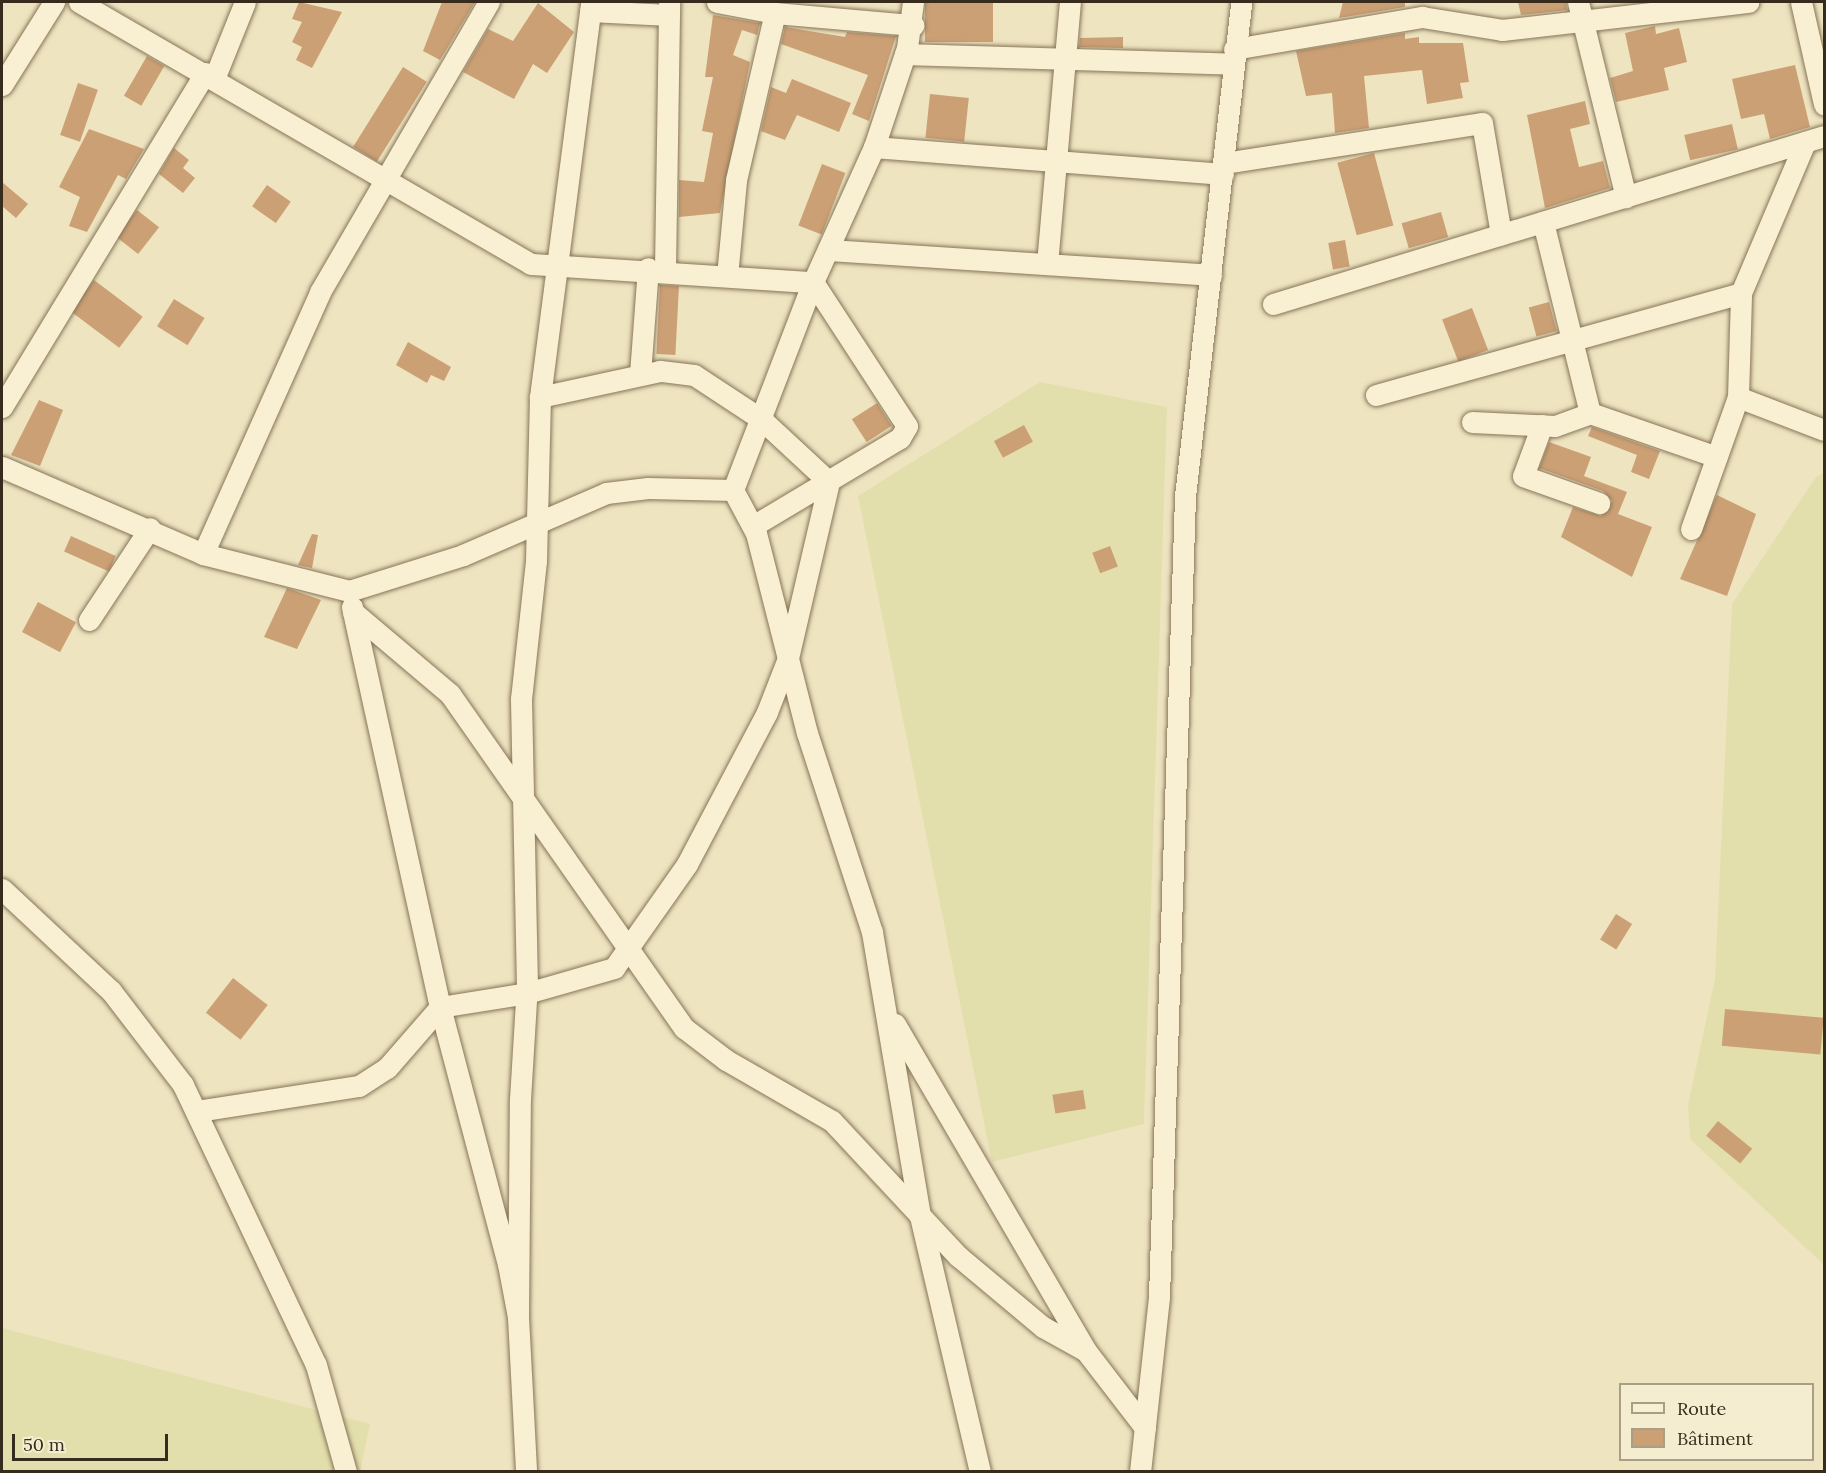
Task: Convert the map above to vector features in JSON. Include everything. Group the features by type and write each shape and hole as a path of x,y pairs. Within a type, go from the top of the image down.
{"street":[{"path":"2,85 54,2"},
{"path":"79,2 210,76 298,132 385,176 531,264 554,267 656,268 813,282"},
{"path":"2,407 210,76 245,2"},
{"path":"203,554 320,292 385,176 489,2"},
{"path":"717,2 775,13 913,26"},
{"path":"913,2 913,26 874,147 813,282 734,490 753,526 823,788 872,932 888,1011 920,1216 980,1472"},
{"path":"1047,264 1070,2"},
{"path":"1140,1472 1160,1297 1185,496 1224,169 1233,57 1241,2"},
{"path":"905,54 1065,59 1233,57 1422,9 1502,30 1581,11 1748,2"},
{"path":"1801,2 1820,53 1824,105"},
{"path":"526,1472 518,1317 520,1099 527,993 521,798 521,699 536,525 540,397 554,267 590,6 669,8 656,268 640,374"},
{"path":"1581,11 1626,197"},
{"path":"727,276 741,151 775,13"},
{"path":"874,147 1056,161 1224,169 1482,123 1501,234"},
{"path":"1273,304 1815,139"},
{"path":"1691,529 1738,397 1741,293 1815,139"},
{"path":"1544,222 1590,413"},
{"path":"828,249 1211,275"},
{"path":"753,526 900,438 907,426 813,282"},
{"path":"1376,395 1741,293"},
{"path":"540,397 640,374 694,375 761,419 829,482"},
{"path":"1738,397 1824,430"},
{"path":"1472,422 1542,425 1590,413 1717,457"},
{"path":"1542,425 1523,476 1599,504"},
{"path":"2,467 150,528 203,554 351,601 450,694 684,1028 726,1060 832,1121 920,1216 1036,1321 1086,1351"},
{"path":"197,1111 359,1086 387,1068 440,1007 527,993 594,978 630,952 709,825 788,658 829,482"},
{"path":"351,601 392,581 623,490 734,490"},
{"path":"89,620 150,528"},
{"path":"351,601 440,1007 518,1317"},
{"path":"2,889 111,991 197,1111 316,1365 346,1472"},
{"path":"888,1011 957,1138 1086,1351 1145,1428"}],"shaded area":[{"path":"1040,382 1167,407 1144,1124 992,1162 858,496"},
{"path":"1824,473 1824,1265 1690,1139 1688,1105 1715,979 1732,604 1816,477"},
{"path":"2,1328 370,1424 360,1471 2,1472"}],"building":[{"path":"299,2 342,12 312,68 296,60 302,47 292,42 302,22 292,19"},
{"path":"442,2 475,2 440,60 423,51"},
{"path":"925,2 993,2 993,42 925,42"},
{"path":"1343,2 1405,2 1405,7 1339,18"},
{"path":"1518,2 1566,2 1567,10 1521,15"},
{"path":"538,3 574,32 547,73 533,64 514,99 463,72 488,29 513,41"},
{"path":"713,15 760,23 757,35 742,30 733,55 750,62 720,213 679,217 679,180 704,182 713,133 702,131 713,77 705,77"},
{"path":"1655,26 1656,34 1679,28 1687,62 1664,68 1669,90 1616,102 1610,78 1633,71 1625,33"},
{"path":"785,27 845,37 847,32 896,36 869,121 852,114 868,75 781,44"},
{"path":"1405,33 1405,39 1419,37 1419,43 1463,43 1469,82 1460,83 1463,98 1427,104 1422,70 1364,76 1369,128 1335,133 1332,93 1306,96 1296,51"},
{"path":"1123,37 1123,48 1079,47 1080,38"},
{"path":"147,56 164,66 141,106 124,96"},
{"path":"1795,65 1810,127 1770,139 1764,114 1741,119 1732,79"},
{"path":"403,67 427,82 377,162 353,147"},
{"path":"792,79 851,103 839,132 797,115 785,140 761,131 771,87 786,93"},
{"path":"78,83 98,90 80,142 60,135"},
{"path":"930,94 969,98 964,142 925,138"},
{"path":"1585,101 1590,124 1570,129 1579,167 1603,161 1610,188 1545,208 1527,115"},
{"path":"1732,124 1738,149 1690,160 1684,135"},
{"path":"89,129 144,149 126,179 118,175 87,232 69,226 80,197 59,187"},
{"path":"174,148 189,160 183,168 195,178 183,193 159,174"},
{"path":"1374,153 1393,225 1357,235 1337,163"},
{"path":"822,164 845,173 822,235 798,226"},
{"path":"2,182 28,204 16,218 2,206"},
{"path":"267,185 291,202 276,223 252,206"},
{"path":"137,210 159,227 138,254 116,237"},
{"path":"1441,212 1448,237 1409,248 1402,223"},
{"path":"1345,240 1350,267 1333,270 1328,243"},
{"path":"94,280 143,317 119,348 71,311"},
{"path":"660,285 679,286 675,355 656,354"},
{"path":"174,299 205,318 188,345 157,326"},
{"path":"1549,302 1557,331 1536,336 1529,307"},
{"path":"1472,308 1488,350 1458,361 1442,319"},
{"path":"408,342 451,367 444,381 431,375 427,383 396,365"},
{"path":"39,400 63,410 40,466 11,455"},
{"path":"877,403 892,426 867,442 852,419"},
{"path":"1024,425 1033,442 1003,458 994,441"},
{"path":"1592,427 1660,451 1649,479 1631,472 1637,455 1588,436"},
{"path":"1549,442 1591,457 1584,476 1627,492 1618,514 1652,527 1632,577 1561,537 1573,507 1601,516 1612,501 1603,491 1539,468"},
{"path":"1717,495 1756,514 1727,596 1680,579"},
{"path":"312,534 318,535 312,568 298,565"},
{"path":"71,536 116,556 109,571 64,552"},
{"path":"1110,546 1118,567 1100,573 1092,553"},
{"path":"287,588 321,600 297,649 264,637"},
{"path":"38,602 76,622 60,652 22,632"},
{"path":"1616,914 1632,924 1616,950 1600,939"},
{"path":"233,978 268,1005 241,1040 206,1013"},
{"path":"1725,1009 1824,1018 1820,1054 1722,1046"},
{"path":"1083,1090 1086,1109 1055,1114 1052,1095"},
{"path":"1718,1121 1752,1149 1740,1163 1706,1136"}]}
